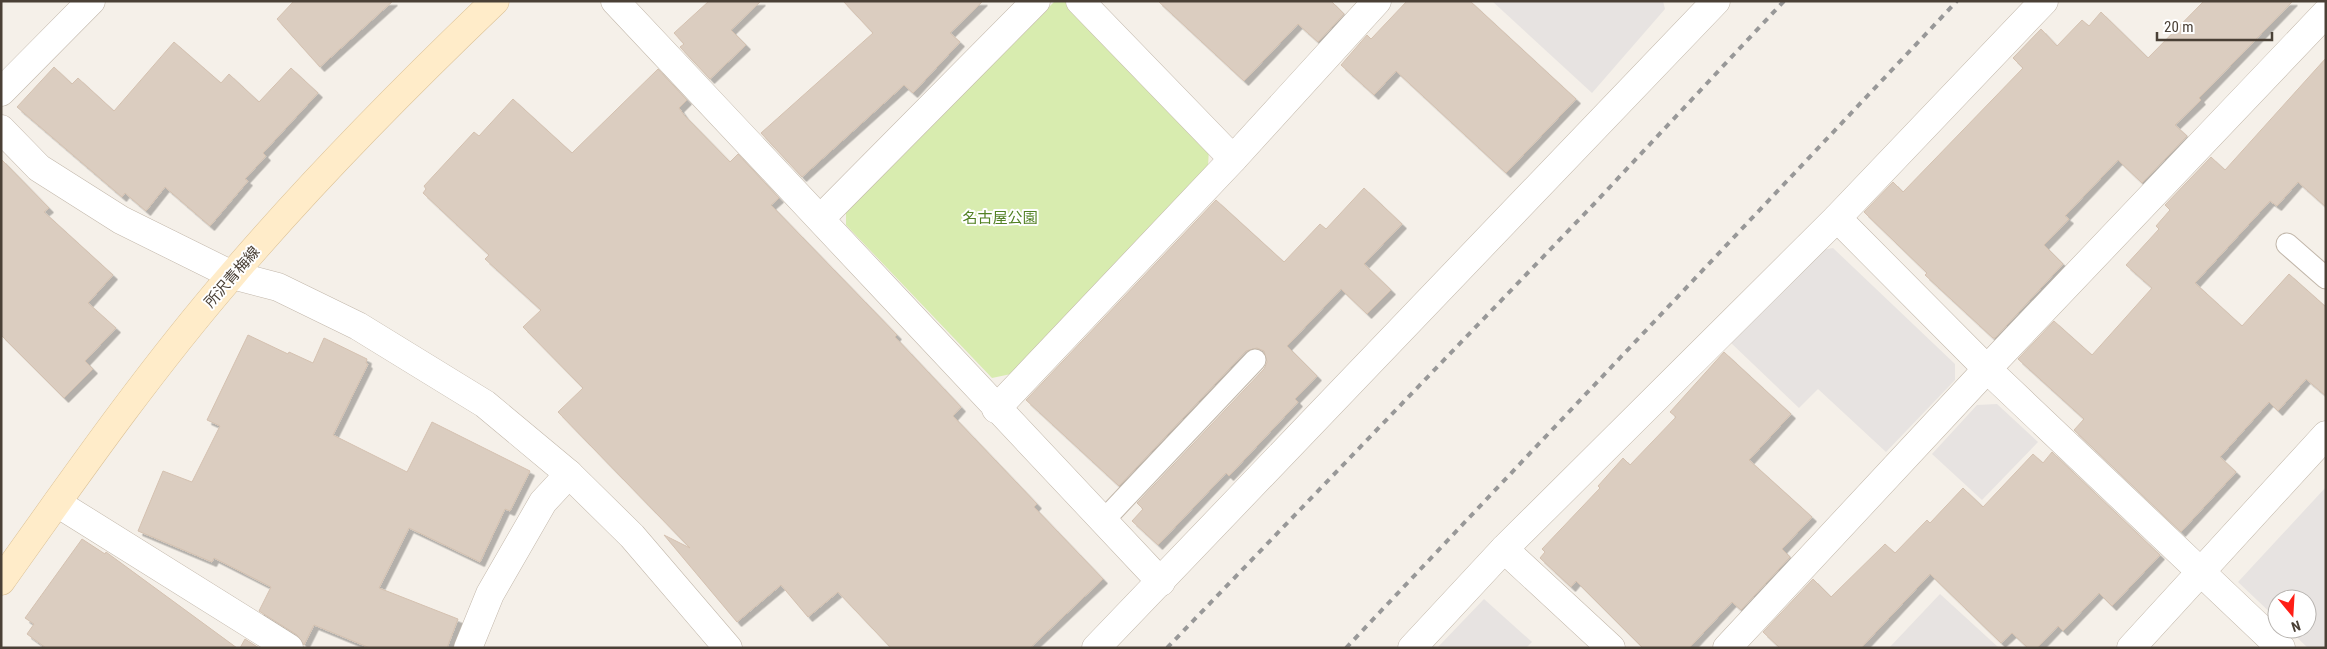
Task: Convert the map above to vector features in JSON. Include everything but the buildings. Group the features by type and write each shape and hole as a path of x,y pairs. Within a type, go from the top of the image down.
{"main road":[{"name":"所沢青梅線","path":"1,581 136,394 232,275 347,149 495,1"}],"street":[{"path":"1,92 91,1"},
{"path":"615,1 822,218 996,409 1161,582"},
{"path":"822,218 1036,1"},
{"path":"1080,1 1233,159"},
{"path":"996,409 1233,159 1376,1"},
{"path":"1412,648 1504,549 1837,218 2044,1"},
{"path":"1096,648 1161,582 1701,6"},
{"path":"1726,648 1987,369 2326,13"},
{"path":"1,128 39,168 121,220 232,275 278,287 358,326 485,404 569,474 632,536 728,648"},
{"path":"1837,218 1987,369 2281,648"},
{"path":"2131,648 2326,435"},
{"path":"468,648 490,594 542,502 569,474"},
{"path":"57,502 289,648"},
{"path":"1504,549 1611,648"}],"lane":[{"path":"2288,244 2326,278"},
{"path":"1103,521 1256,360"}],"green space":[{"name":"名古屋公園","path":"1069,1 1209,149 1208,166 1011,374 992,378 846,225 846,210 1054,2"}],"shaded area":[{"path":"1492,1 1663,1 1665,9 1592,93"},
{"path":"1833,248 1955,364 1955,380 1886,452 1818,389 1799,408 1730,342 1816,251"},
{"path":"1997,404 2038,442 1982,500 1932,454 1977,405"},
{"path":"2326,487 2326,648 2308,648 2299,639 2317,639 2317,589 2267,589 2267,610 2238,582"},
{"path":"1940,594 1999,648 1889,648"},
{"path":"1484,599 1532,642 1526,648 1437,648"}],"railway":[{"path":"1167,648 1593,205 1784,1"},
{"path":"1346,648 1957,1"}]}
